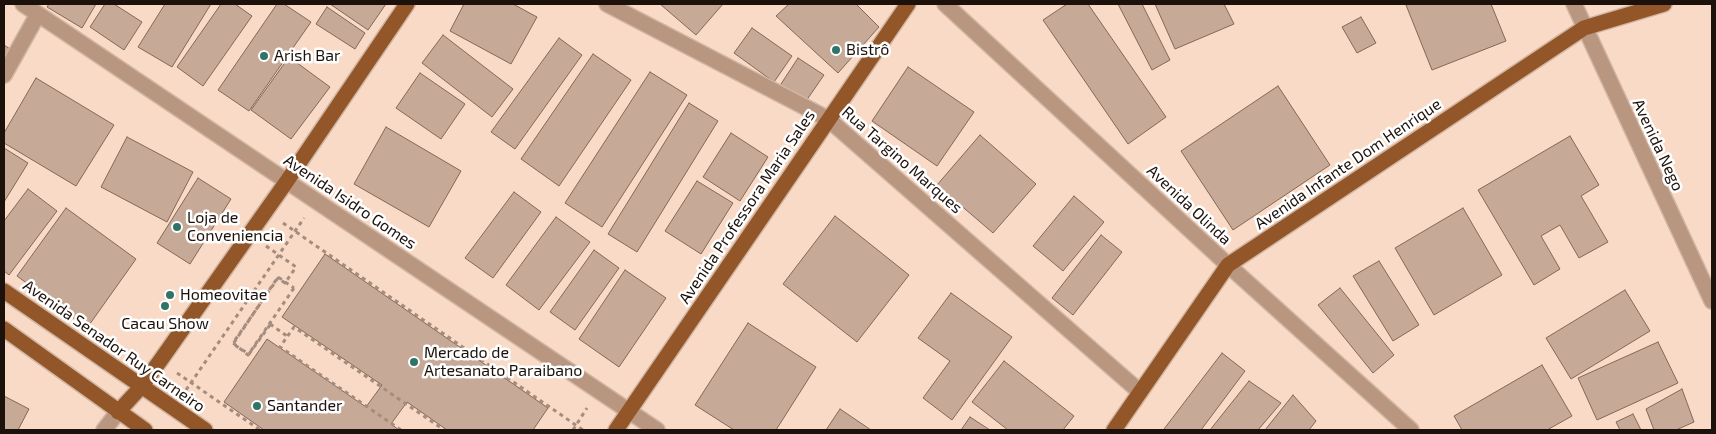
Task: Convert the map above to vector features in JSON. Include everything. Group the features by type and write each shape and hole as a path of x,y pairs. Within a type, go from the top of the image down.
{"main road":[{"path":"118,412 141,387 160,361 287,181 407,4"},
{"name":"Avenida Professora Maria Sales","path":"616,430 828,118 908,4"},
{"name":"Avenida Infante Dom Henrique","path":"1114,430 1228,265 1584,28 1664,4"},
{"name":"Avenida Senador Ruy Carneiro","path":"4,291 205,430"},
{"path":"4,329 145,430"}],"street":[{"name":"Avenida Isidro Gomes","path":"23,4 656,430"},
{"name":"Rua Targino Marques","path":"607,4 828,118 1140,392"},
{"name":"Avenida Olinda","path":"945,4 1228,265 1411,430"},
{"name":"Avenida Nego","path":"1574,4 1712,301"},
{"path":"4,75 38,14"},
{"path":"104,430 118,412"}],"path":[{"path":"173,409 278,254 317,202"},
{"path":"266,210 583,430"},
{"path":"249,234 296,267 285,283 278,278 233,343 248,355 270,324 294,288 278,277 233,344 249,354 270,324"},
{"path":"270,324 287,336"},
{"path":"401,430 280,346 294,327 444,430"},
{"path":"160,361 260,430"}],"building":[{"path":"49,4 96,4 82,28 47,7"},
{"path":"105,4 114,4 142,22 124,50 90,27"},
{"path":"165,4 211,4 172,67 138,47"},
{"path":"221,4 235,4 252,16 203,86 177,67"},
{"name":"Arish Bar","path":"277,4 284,4 311,22 249,111 218,90"},
{"path":"330,4 386,4 368,30"},
{"path":"464,4 513,4 537,17 511,64 450,31"},
{"path":"660,4 723,4 696,35"},
{"name":"Bistrô","path":"789,4 856,4 879,27 838,73 776,16"},
{"path":"1067,4 1088,4 1166,117 1128,144 1043,20"},
{"path":"1118,4 1142,4 1170,60 1152,70"},
{"path":"1155,4 1224,4 1234,24 1175,49"},
{"path":"1491,4 1506,41 1432,70 1406,5"},
{"path":"327,7 365,33 355,49 316,24"},
{"path":"1361,17 1376,43 1357,53 1342,27"},
{"path":"752,28 792,56 774,82 734,53"},
{"path":"443,35 513,89 492,117 422,63"},
{"path":"559,38 582,55 515,149 491,132"},
{"path":"4,45 10,49 4,59"},
{"path":"593,54 631,80 559,186 521,159"},
{"path":"289,57 330,87 291,139 251,110"},
{"path":"798,58 824,75 804,104 779,87"},
{"path":"908,67 974,112 937,166 872,121"},
{"path":"650,72 687,95 602,227 565,203"},
{"path":"420,73 465,104 441,139 396,108"},
{"path":"36,78 114,125 76,186 4,143 4,133"},
{"path":"1278,86 1330,165 1233,230 1181,151"},
{"path":"689,103 718,121 637,252 608,234"},
{"path":"386,127 461,171 429,227 354,184"},
{"path":"731,133 768,157 740,201 703,177"},
{"path":"980,135 1036,184 993,233 937,185"},
{"path":"1570,136 1599,185 1581,196 1608,242 1579,258 1560,225 1541,236 1560,269 1534,285 1478,190"},
{"path":"127,137 193,172 167,222 101,187"},
{"path":"4,148 28,163 4,202"},
{"path":"198,178 231,199 190,264 157,243"},
{"path":"697,181 733,203 701,254 665,231"},
{"path":"28,189 57,211 9,275 4,271 4,221"},
{"path":"514,192 541,212 493,278 465,258"},
{"path":"1074,196 1104,222 1063,271 1033,246"},
{"path":"66,208 136,259 87,328 17,276"},
{"path":"1463,208 1502,275 1434,315 1395,248"},
{"path":"835,216 909,275 857,342 783,284"},
{"path":"556,217 590,242 539,310 506,285"},
{"path":"1101,235 1122,252 1073,315 1052,298"},
{"path":"594,250 619,268 575,330 550,312"},
{"name":"Mercado de Artesanato Paraibano","path":"325,254 548,408 533,430 447,430 407,402 391,424 399,430 264,430 224,402 267,339 366,407 382,385 282,317"},
{"path":"1379,261 1419,325 1393,341 1353,276"},
{"path":"625,270 666,298 619,367 579,339"},
{"path":"1340,288 1394,355 1373,373 1318,305"},
{"path":"1625,290 1650,331 1571,379 1546,338"},
{"path":"951,293 1012,337 952,420 923,398 950,361 918,338"},
{"path":"748,323 816,367 776,430 734,430 695,405"},
{"path":"1658,342 1678,383 1597,420 1578,378"},
{"path":"1222,353 1245,371 1201,430 1165,430 1164,429"},
{"path":"1004,361 1074,416 1063,430 1008,430 972,402"},
{"path":"1542,365 1572,416 1547,430 1462,430 1454,416"},
{"path":"1249,381 1281,403 1258,430 1210,430"},
{"path":"1682,389 1694,422 1676,430 1654,430 1646,409"},
{"path":"1293,395 1316,421 1309,430 1265,430"},
{"path":"4,396 29,409 18,430 4,430"},
{"path":"840,409 871,430 826,430"},
{"path":"1633,414 1641,430 1620,430 1616,422"},
{"path":"970,417 990,430 961,430"}],"place":[{"name":"Bistrô","path":"836,50"},
{"name":"Arish Bar","path":"264,56"},
{"name":"Loja de Conveniencia","path":"177,227"},
{"name":"Homeovitae","path":"170,295"},
{"name":"Cacau Show","path":"165,306"},
{"name":"Mercado de Artesanato Paraibano","path":"414,362"},
{"name":"Santander","path":"257,406"}]}
